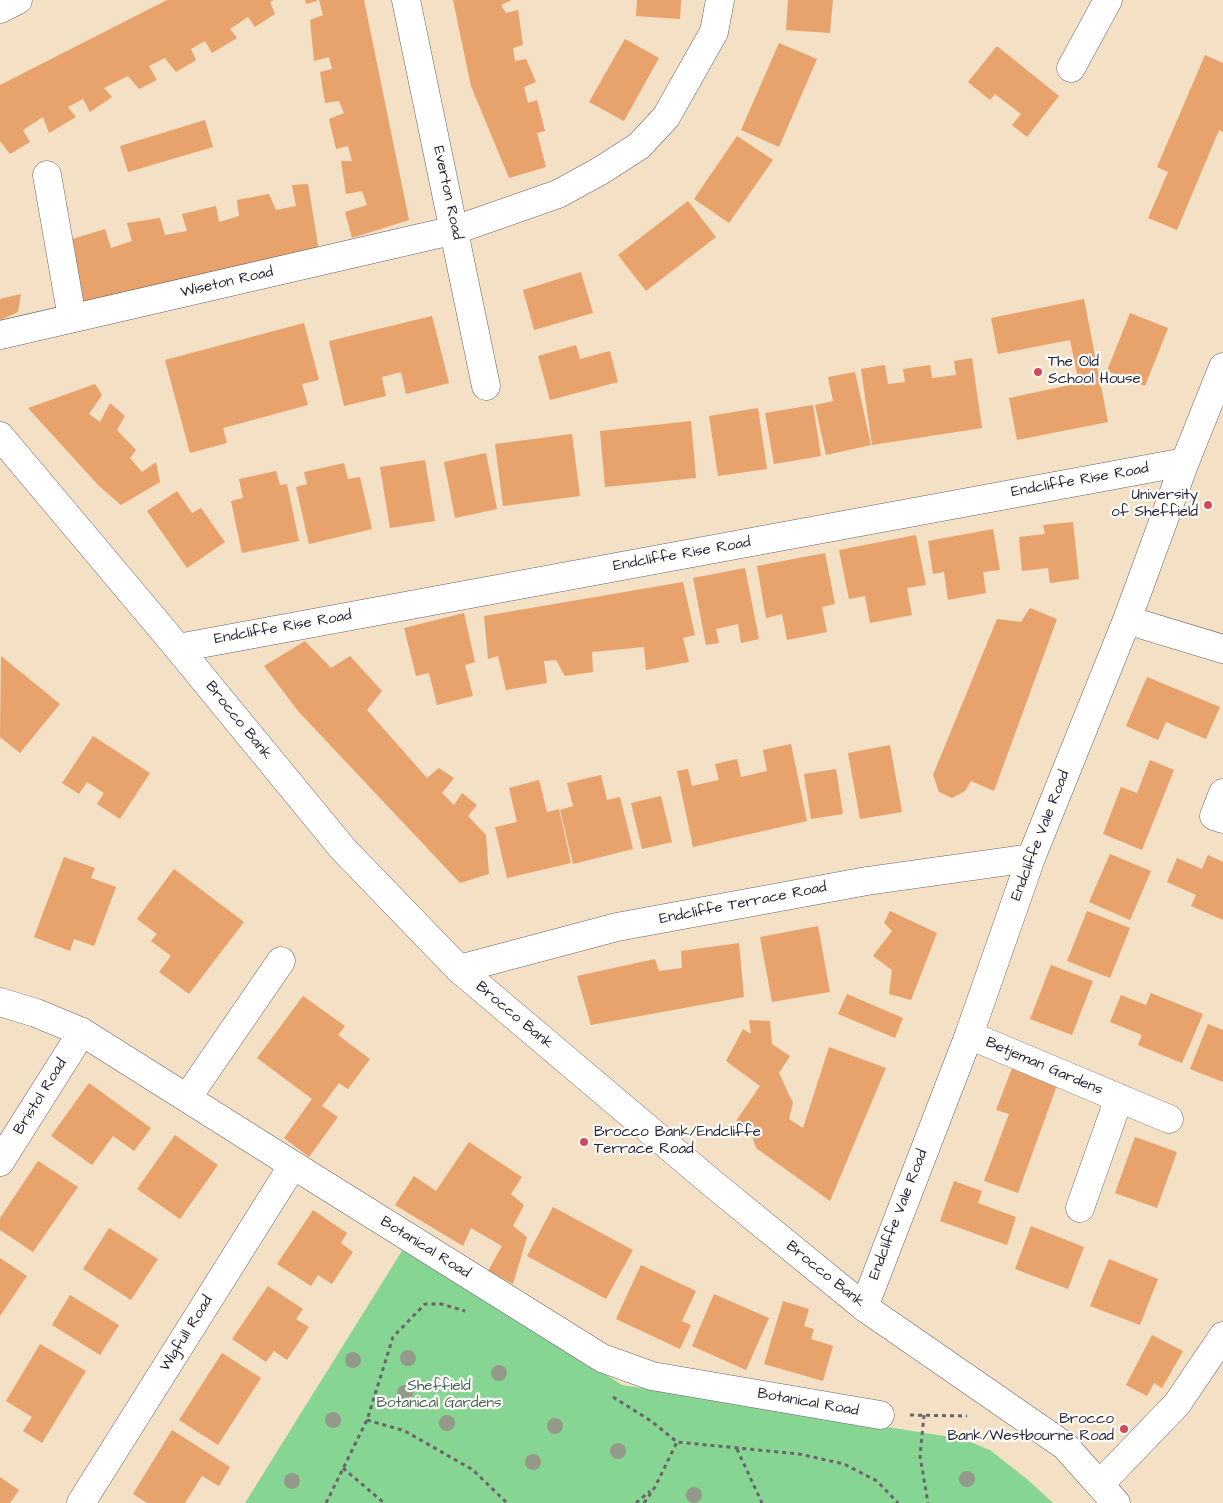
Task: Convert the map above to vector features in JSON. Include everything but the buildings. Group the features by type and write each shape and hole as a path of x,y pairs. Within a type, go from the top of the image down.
{"street":[{"path":"0,9 18,0"},
{"name":"Everton Road","path":"406,0 486,386"},
{"name":"Wiseton Road","path":"0,335 455,230 558,194 600,171 639,146 666,117 714,32 720,0"},
{"path":"1072,68 1108,0"},
{"path":"47,175 72,318"},
{"name":"Endcliffe Vale Road","path":"864,1307 969,1035 1032,858 1127,620 1185,462 1223,367"},
{"name":"Brocco Bank","path":"0,436 343,849 459,969 705,1177 864,1307 1065,1446 1108,1494"},
{"name":"Endcliffe Rise Road","path":"178,648 1185,462"},
{"path":"1127,620 1223,649"},
{"path":"1223,793 1214,816 1223,819"},
{"name":"Endcliffe Terrace Road","path":"459,969 627,925 867,881 1032,858"},
{"path":"187,1098 281,961"},
{"name":"Botanical Road","path":"0,1002 36,1013 82,1032 602,1358 652,1376 880,1415"},
{"name":"Bristol Road","path":"0,1162 82,1032"},
{"name":"Betjeman Gardens","path":"969,1035 1169,1119"},
{"name":"Betjeman Gardens","path":"1080,1208 1118,1098"},
{"name":"Wigfull Road","path":"81,1503 292,1165"},
{"path":"1108,1494 1177,1404 1223,1336"}],"path":[{"path":"326,1503 367,1420 393,1337 425,1304 441,1304 473,1314"},
{"path":"610,1395 651,1421 677,1442 799,1454 844,1464 878,1481 898,1503"},
{"path":"880,1415 976,1416"},
{"path":"924,1416 920,1456 928,1503"},
{"path":"367,1420 404,1431 473,1470 507,1503"},
{"path":"644,1503 655,1487 677,1442"},
{"path":"737,1448 762,1503"},
{"path":"344,1468 384,1503"},
{"path":"636,1503 655,1487"}],"green space":[{"name":"Sheffield Botanical Gardens","path":"405,1246 622,1385 963,1439 990,1450 1028,1480 1053,1503 245,1503"}],"place":[{"name":"The Old School House","path":"1038,372"},
{"name":"University of Sheffield","path":"1208,505"},
{"name":"Brocco Bank/Endcliffe Terrace Road","path":"584,1142"},
{"name":"Brocco Bank/Westbourne Road","path":"1124,1429"}]}
